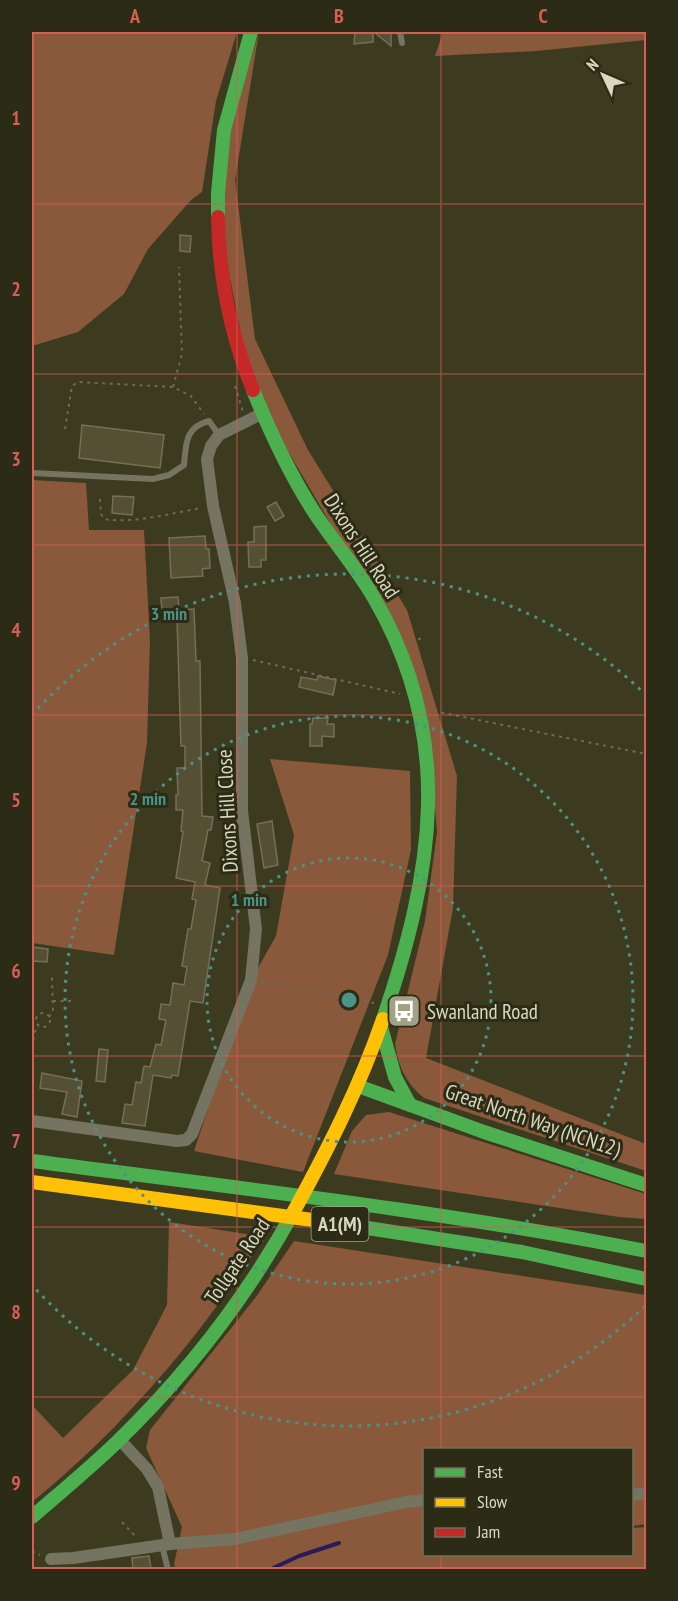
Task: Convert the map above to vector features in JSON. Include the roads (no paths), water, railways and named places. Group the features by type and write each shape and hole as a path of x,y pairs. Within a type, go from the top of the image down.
{"main road":[{"name":"Dixons Hill Road","path":"251,32 229,110 220,168 219,240 222,274 232,320 244,367 261,414 282,458 315,512 367,586 396,643 416,699 425,737 429,828 421,884 405,949 381,1028 358,1086"},
{"path":"381,1028 399,1090 410,1105"},
{"path":"358,1086 484,1132 646,1185"},
{"name":"Tollgate Road","path":"32,1517 119,1439 200,1349 267,1257 326,1153 358,1086"},
{"name":"A1(M)","path":"32,1161 463,1218 558,1233 646,1251"},
{"name":"A1(M)","path":"32,1182 269,1213 457,1242 558,1259 646,1279"}],"street":[{"path":"219,435 261,414"},
{"name":"Dixons Hill Close","path":"32,1121 177,1142 186,1140 192,1134 251,980 256,930 242,811 242,658 236,603 213,507 207,459 211,446 219,435"},
{"path":"119,1439 147,1469 158,1487 166,1545"},
{"path":"51,1559 71,1561 146,1547 235,1539 423,1500"}],"lane":[{"path":"400,32 402,43"},
{"path":"32,473 153,479 169,475 184,465 186,445 191,429 200,423 209,421 219,435"},
{"path":"166,1545 168,1569"}],"waterway":[{"path":"269,1570 299,1556 339,1543"}],"place":[{"name":"Swanland Road","path":"404,1011"}]}
